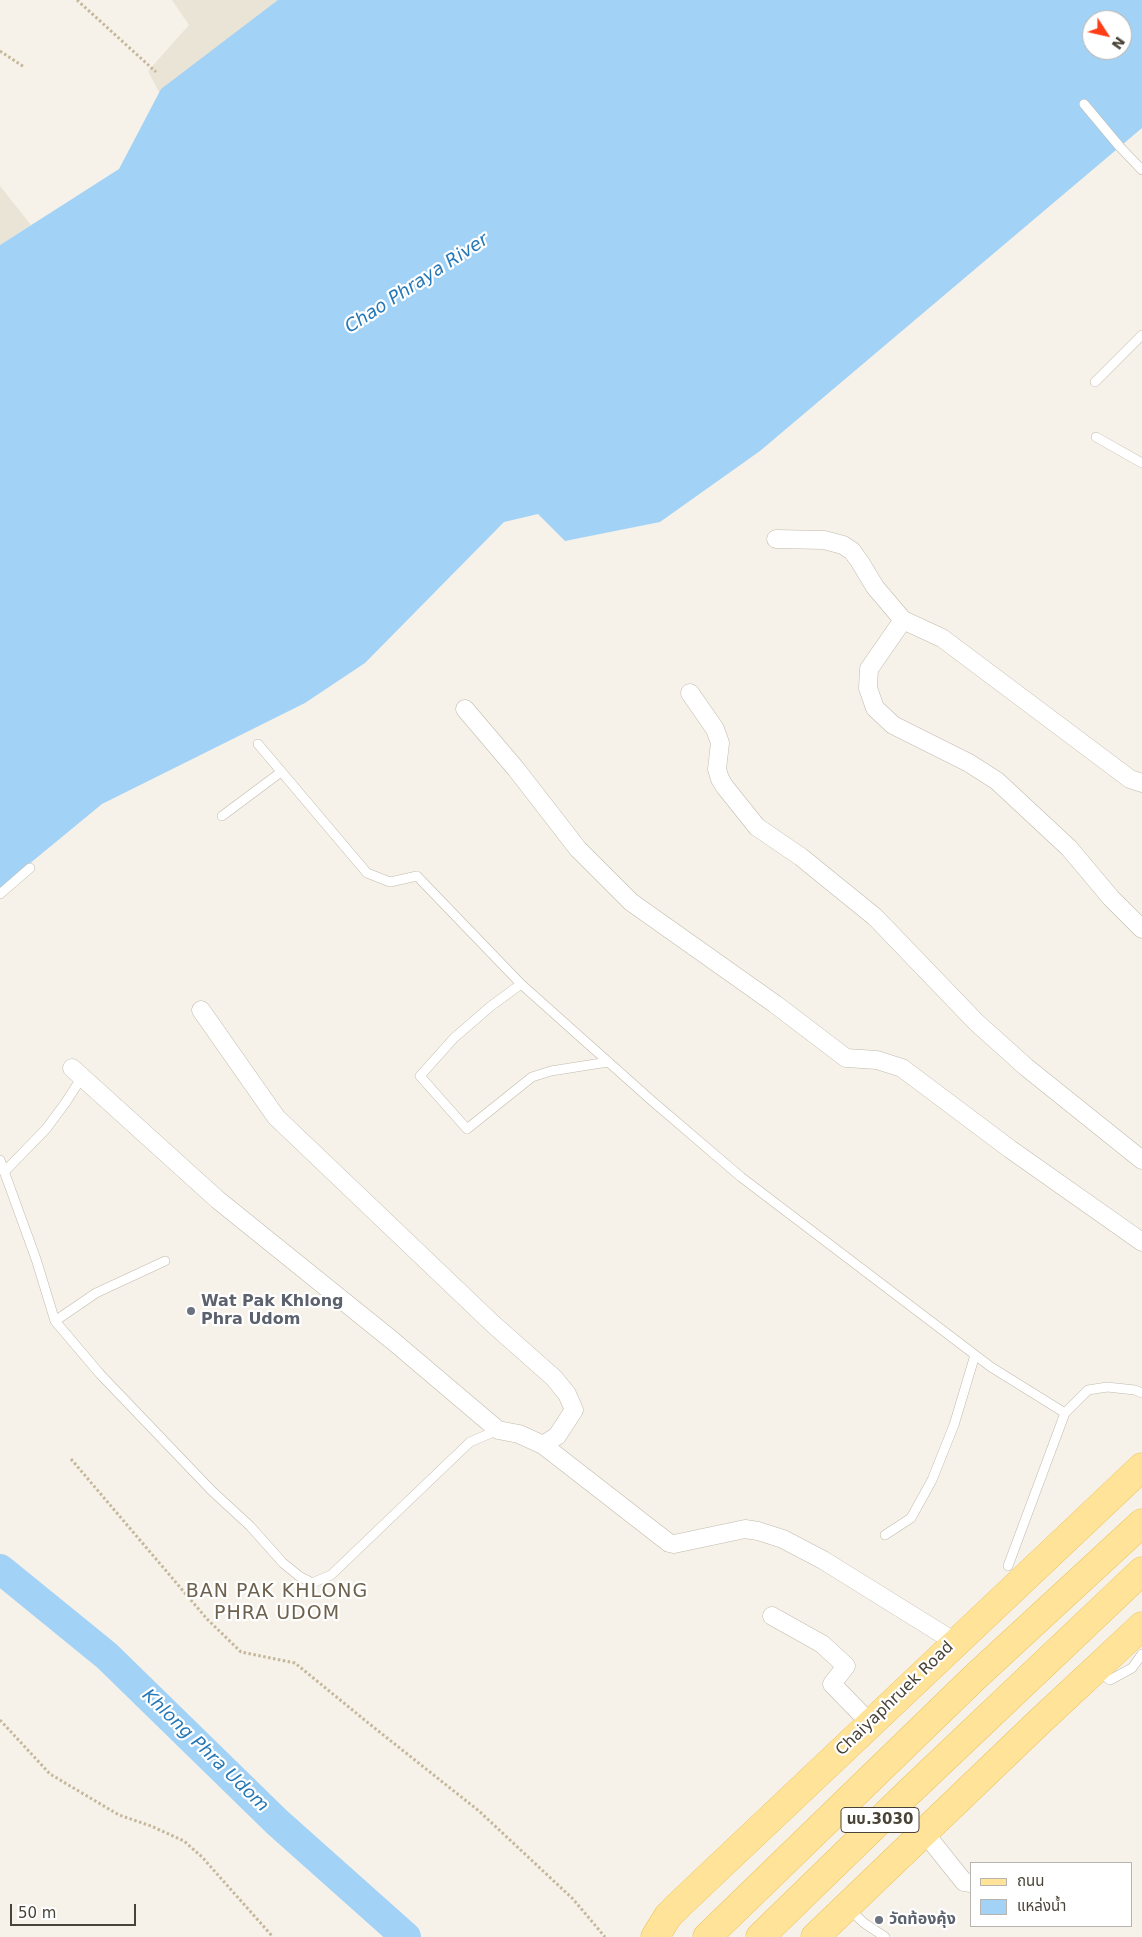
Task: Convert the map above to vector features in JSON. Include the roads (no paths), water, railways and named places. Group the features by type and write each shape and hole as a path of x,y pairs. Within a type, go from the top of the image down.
{"main road":[{"name":"Chaiyaphruek Road","path":"655,1937 668,1916 680,1904 1142,1467"},
{"path":"707,1937 974,1678 1142,1523"},
{"name":"นบ.3030","path":"760,1937 1001,1704 1142,1571"},
{"path":"816,1937 846,1906 1142,1626"}],"street":[{"path":"776,539 824,540 843,545 852,551 874,587 902,620 942,638 1122,774 1142,783"},
{"path":"902,620 869,669 868,688 875,708 893,725 961,759 997,781 1069,848 1111,898 1142,929"},
{"path":"690,693 715,729 720,742 717,769 720,779 725,788 757,827 875,917 976,1022 1026,1067 1142,1160"},
{"path":"465,708 516,768 578,849 631,902 775,1004 846,1058 877,1060 902,1068 1010,1149 1142,1242"},
{"path":"200,1010 276,1118 493,1324 554,1378 567,1394 574,1410 557,1436 543,1445"},
{"path":"77,1072 218,1200 393,1341 498,1430 519,1434 543,1445 669,1543 674,1544 745,1529 758,1530 783,1539 823,1560 955,1642"},
{"path":"772,1616 822,1644 846,1666 832,1684 870,1723"},
{"path":"924,1832 964,1882 970,1883"}],"lane":[{"path":"1084,104 1142,170"},
{"path":"1095,382 1142,335"},
{"path":"1096,437 1142,463"},
{"path":"258,744 367,873 390,882 417,876 521,984 741,1177 991,1367 1065,1413"},
{"path":"222,816 281,772"},
{"path":"0,894 30,868"},
{"path":"521,984 491,1006 454,1038 420,1076 468,1129 532,1077 551,1071 608,1062"},
{"path":"4,1172 46,1129 66,1102 77,1072"},
{"path":"0,1160 36,1259 55,1321 100,1374 212,1491 250,1526 283,1563 299,1576 312,1583 332,1575 470,1442 498,1430"},
{"path":"55,1321 96,1293 165,1261"},
{"path":"885,1535 911,1518 932,1480 954,1425 975,1354"},
{"path":"1008,1566 1065,1413 1088,1390 1107,1387 1142,1393"},
{"path":"1094,1670 1110,1680 1132,1668 1142,1654"},
{"path":"846,1906 881,1936"}],"water":[{"name":"Chao Phraya River","path":"278,0 1142,0 1142,128 760,451 660,522 565,541 538,514 504,522 365,663 305,703 102,804 0,888 0,245 119,169 161,89"}],"waterway":[{"name":"Khlong Phra Udom","path":"0,1569 107,1656 277,1822 406,1937"}],"place":[{"name":"Wat Pak Khlong Phra Udom","path":"191,1311"},
{"name":"วัดท้องคุ้ง","path":"879,1920"}],"district":[{"name":"BAN PAK KHLONG PHRA UDOM","path":"277,1603"}]}
